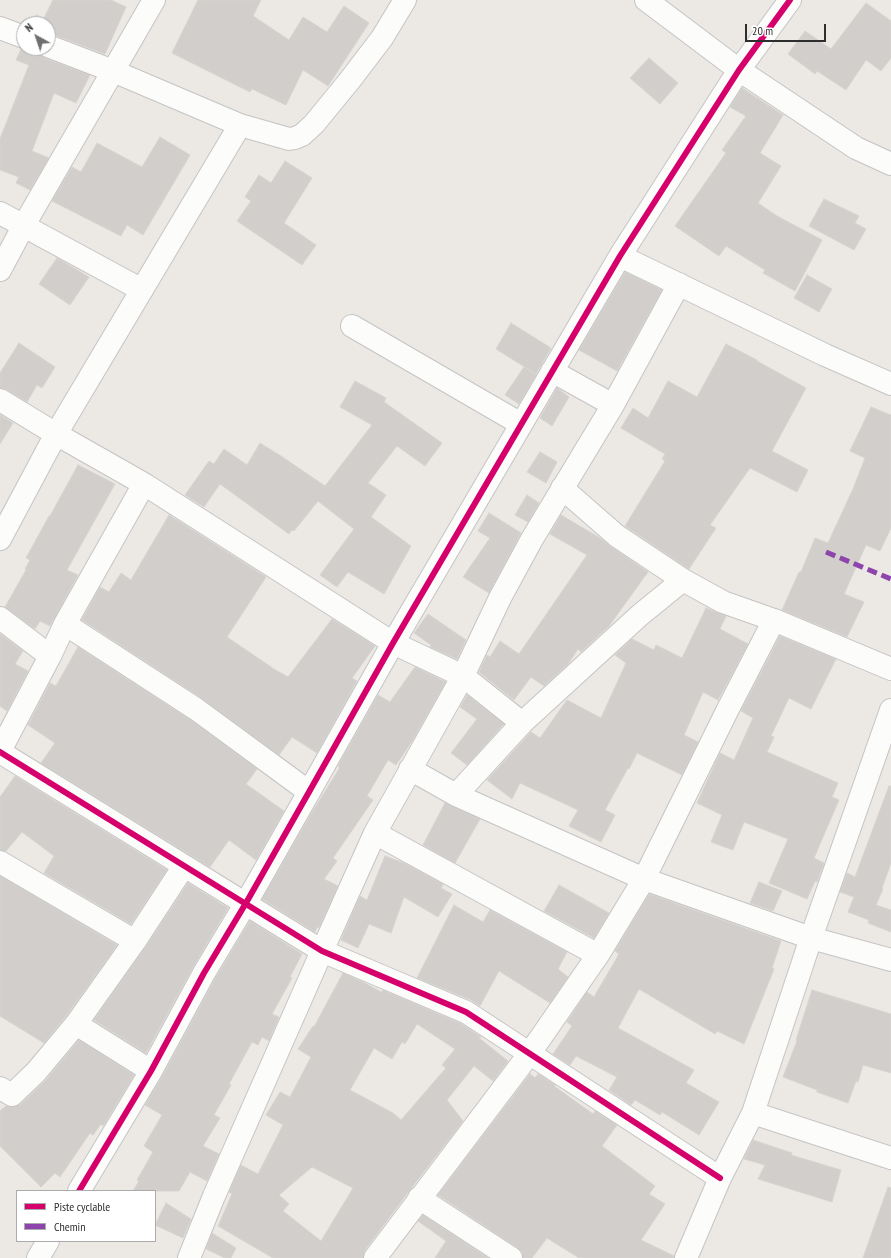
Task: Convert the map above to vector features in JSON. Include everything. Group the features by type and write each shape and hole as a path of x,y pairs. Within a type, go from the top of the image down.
{"street":[{"path":"0,270 24,225 154,0"},
{"path":"56,49 113,71 240,125 289,139 302,135 309,130 382,38 405,0"},
{"path":"646,0 739,70 856,148 891,164"},
{"path":"79,1190 151,1071 204,974 246,903 392,643 620,256 739,70 790,0"},
{"path":"0,28 16,34"},
{"path":"0,539 56,434 240,125"},
{"path":"0,213 142,290"},
{"path":"620,256 825,355 891,384"},
{"path":"189,1258 214,1196 375,833 462,676 507,585 532,539 613,405 679,284"},
{"path":"352,326 521,424"},
{"path":"552,371 613,405"},
{"path":"0,400 144,484 392,643 462,676 522,723"},
{"path":"144,484 65,624 0,752 322,951 466,1012 720,1178"},
{"path":"562,488 617,536 683,580 724,602 774,620 891,669"},
{"path":"456,795 522,723 640,615 683,580"},
{"path":"0,618 50,656"},
{"path":"375,1258 530,1053 598,955 644,879 774,620"},
{"path":"65,624 196,709 309,792"},
{"path":"686,1258 720,1178 753,1113 811,938 887,736 891,710"},
{"path":"410,769 456,795 644,879 811,938 891,960"},
{"path":"375,833 598,955"},
{"path":"0,862 135,941"},
{"path":"0,1088 12,1095 36,1072 76,1024 135,941 184,866"},
{"path":"76,1024 151,1071"},
{"path":"753,1113 891,1158"},
{"path":"419,1198 511,1258"},
{"path":"38,1258 47,1242"}],"building":[{"path":"53,0 111,0 126,7 105,54 56,36 56,16 45,16"},
{"path":"198,0 261,0 253,16 289,40 303,17 327,32 344,6 369,23 328,86 303,70 286,105 252,89 250,92 172,53"},
{"path":"866,3 891,21 891,58 881,71 866,60 846,90 817,71 815,74 788,54 805,31 831,49"},
{"path":"18,56 42,56 90,75 76,103 54,93 32,151 49,158 30,190 16,183 19,177 0,170 0,139 29,65 16,60"},
{"path":"649,58 678,83 660,104 630,78"},
{"path":"742,88 783,115 760,153 781,166 758,203 777,216 822,240 795,291 763,273 765,270 726,246 719,256 675,226 726,153 722,150 746,116 730,107"},
{"path":"160,137 190,155 143,235 127,225 121,236 52,201 72,167 81,172 97,143 142,167"},
{"path":"285,161 312,178 284,223 316,245 302,265 237,221 251,201 245,197 259,175 271,183"},
{"path":"824,199 859,216 855,223 866,229 854,250 809,226"},
{"path":"57,258 89,277 70,305 39,284"},
{"path":"625,272 662,290 617,371 579,350"},
{"path":"807,275 832,289 819,312 794,298"},
{"path":"511,323 551,348 536,374 496,349"},
{"path":"19,343 55,367 42,388 37,385 27,402 6,389 0,388 0,373"},
{"path":"726,344 806,388 772,451 808,470 797,492 750,468 710,525 716,528 689,569 625,526 665,461 662,459 665,454 621,428 633,408 648,418 668,381 697,397"},
{"path":"524,367 536,375 519,404 505,395"},
{"path":"355,381 386,398 384,402 442,443 425,466 397,446 368,483 386,495 371,517 411,546 384,594 348,572 337,587 320,575 354,529 318,501 294,531 292,530 289,534 220,484 204,507 185,495 209,461 214,464 224,449 247,465 260,443 325,486 372,425 340,407"},
{"path":"557,388 569,397 552,426 540,418"},
{"path":"871,407 891,415 891,528 880,551 866,545 844,594 864,602 847,637 782,610 799,572 801,572 815,538 828,543 853,489 865,458 850,451"},
{"path":"0,415 13,423 0,444"},
{"path":"540,452 557,462 546,483 527,472"},
{"path":"78,465 115,484 67,570 78,575 50,626 40,621 35,629 5,607 26,570 25,569 30,560 26,558"},
{"path":"527,495 539,503 528,522 515,515"},
{"path":"489,513 521,533 489,593 463,577 490,538 478,531"},
{"path":"169,515 266,577 227,637 274,669 288,677 332,619 375,646 352,678 357,681 317,753 292,737 279,755 203,699 82,620 100,587 109,592 121,573 131,580"},
{"path":"561,515 600,538 648,572 609,626 581,652 578,649 568,664 544,686 531,677 514,700 479,672 487,655 490,657 500,641 519,654 587,555 550,534"},
{"path":"706,608 726,616 720,629 748,644 718,700 703,692 684,735 698,742 682,775 637,753 605,810 615,815 601,842 569,826 578,810 520,783 512,799 487,780 531,732 540,738 567,700 601,718 626,663 615,655 632,639 654,650 656,645 682,658"},
{"path":"428,614 466,640 457,659 430,647 431,645 414,633"},
{"path":"0,634 23,651 15,664 28,671 7,711 0,706"},
{"path":"780,636 836,659 811,709 789,698 771,736 774,737 767,752 838,783 832,797 839,800 814,858 824,863 817,882 815,881 807,899 769,883 788,839 744,822 733,850 711,842 722,815 697,803 720,753 734,760 753,718 741,711"},
{"path":"78,647 189,719 257,769 246,784 284,811 256,860 229,840 210,867 41,763 55,743 28,725 50,683 56,686"},
{"path":"415,667 446,682 411,743 396,765 388,760 367,796 373,800 333,858 337,861 324,879 338,886 319,928 317,927 315,932 262,899 339,769 338,766 378,695 390,702"},
{"path":"467,695 504,724 467,765 451,753 477,719 460,707"},
{"path":"15,776 167,870 131,924 44,873 54,856 22,832 6,851 0,850 0,797"},
{"path":"889,786 891,786 891,863 882,888 883,889 876,905 891,910 891,932 868,923 869,920 848,912 854,897 840,892 847,873 855,877"},
{"path":"445,803 480,819 455,863 423,845"},
{"path":"385,856 404,863 443,884 441,888 452,894 438,917 404,897 391,933 369,924 358,948 341,940 360,896 367,900"},
{"path":"0,876 117,945 66,1016 44,1043 0,1016"},
{"path":"759,882 782,891 773,911 750,903"},
{"path":"188,883 228,908 193,967 146,1053 94,1020 145,948"},
{"path":"559,885 609,913 594,938 544,911"},
{"path":"649,894 781,941 772,968 774,969 744,1044 717,1031 715,1034 639,989 618,1028 694,1070 686,1083 719,1102 699,1135 662,1112 660,1115 635,1100 631,1105 609,1090 617,1077 576,1056 570,1065 553,1054 572,1026 567,1022 587,992 594,997 619,954 615,951"},
{"path":"454,905 483,922 490,910 567,952 558,969 568,977 550,1003 499,971 480,1006 471,1000 417,978"},
{"path":"250,921 302,954 290,977 292,978 272,1014 279,1017 269,1041 262,1037 258,1045 252,1042 229,1084 231,1085 214,1115 220,1118 203,1146 219,1154 207,1181 190,1172 179,1191 134,1190 139,1181 137,1180 153,1152 144,1146 162,1115 145,1105 162,1077 215,979"},
{"path":"343,973 381,992 383,990 460,1023 481,1037 479,1038 508,1061 493,1081 474,1066 447,1100 463,1121 365,1250 363,1258 273,1258 218,1226 232,1194 229,1192 241,1165 258,1174 283,1125 266,1115 280,1092 290,1097 311,1057 298,1049 313,1026 314,1027","holes":["417,1024 455,1049 442,1065 446,1068 401,1120 393,1113 350,1090 374,1048 392,1059 402,1042 405,1044","312,1167 353,1188 321,1241 283,1211 289,1204 279,1195"]},
{"path":"812,990 891,1014 891,1073 863,1065 858,1082 856,1081 848,1103 817,1092 817,1090 783,1077 797,1041 796,1040"},
{"path":"79,1040 134,1075 103,1126 101,1124 93,1135 90,1133 60,1177 55,1173 41,1187 0,1146 0,1111 6,1106 14,1107 21,1104 46,1080"},
{"path":"530,1074 535,1078 538,1074 593,1114 595,1111 617,1125 602,1146 655,1186 649,1194 665,1204 641,1240 674,1256 674,1258 579,1258 547,1238 532,1258 523,1258 522,1252 518,1248 438,1195"},
{"path":"753,1140 792,1153 791,1155 841,1170 832,1202 758,1179 765,1165 744,1159"},
{"path":"888,1187 891,1188 891,1258 863,1258"},
{"path":"166,1203 191,1219 183,1238 156,1225"},
{"path":"423,1215 488,1258 435,1258 446,1241 418,1221"},
{"path":"212,1233 236,1248 231,1258 225,1258 206,1249"}],"marked path":[{"path":"826,552 891,579"}],"cycle path":[{"path":"80,1190 151,1071 204,973 246,903 393,643 620,256 739,70 790,0"},
{"path":"0,752 322,951 466,1012 720,1178"}]}
